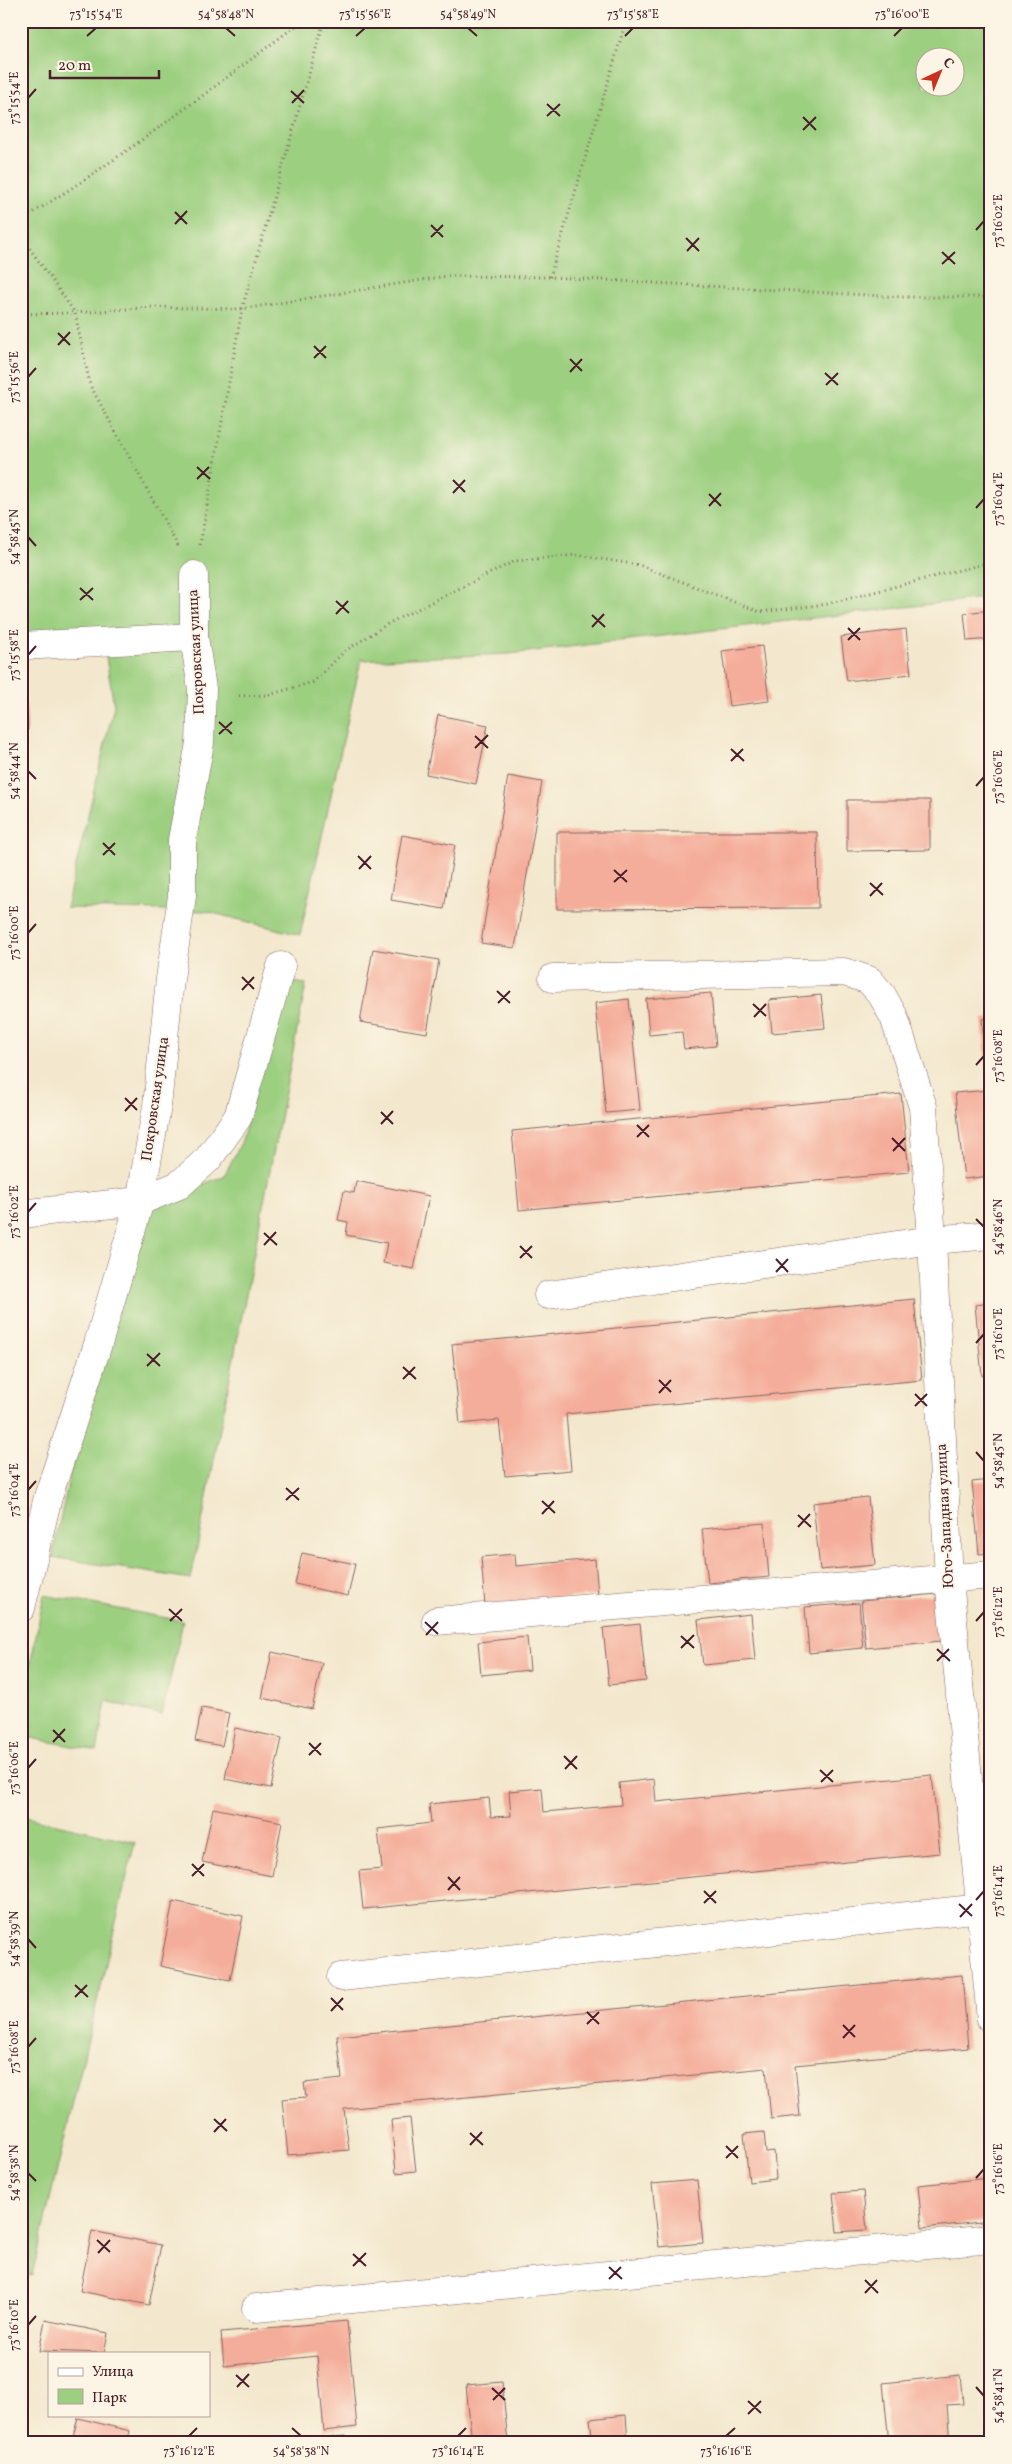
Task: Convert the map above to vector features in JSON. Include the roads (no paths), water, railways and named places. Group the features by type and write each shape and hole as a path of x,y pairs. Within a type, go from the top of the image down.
{"street":[{"name":"Покровская улица","path":"21,1608 48,1496 98,1344 140,1201 157,1106 170,979 182,896 182,840 200,743 202,689 194,637 194,575"},
{"path":"21,646 194,637"},
{"path":"21,1214 140,1201 179,1185 208,1159 238,1117 281,966"},
{"name":"Юго-Западная улица","path":"552,978 844,972 869,980 882,994 894,1017 923,1107 932,1240 949,1579 985,1908 991,2018"},
{"path":"548,1294 932,1240 991,1235"},
{"path":"436,1621 991,1575"},
{"path":"341,1977 985,1908"},
{"path":"256,2308 991,2239"}]}
